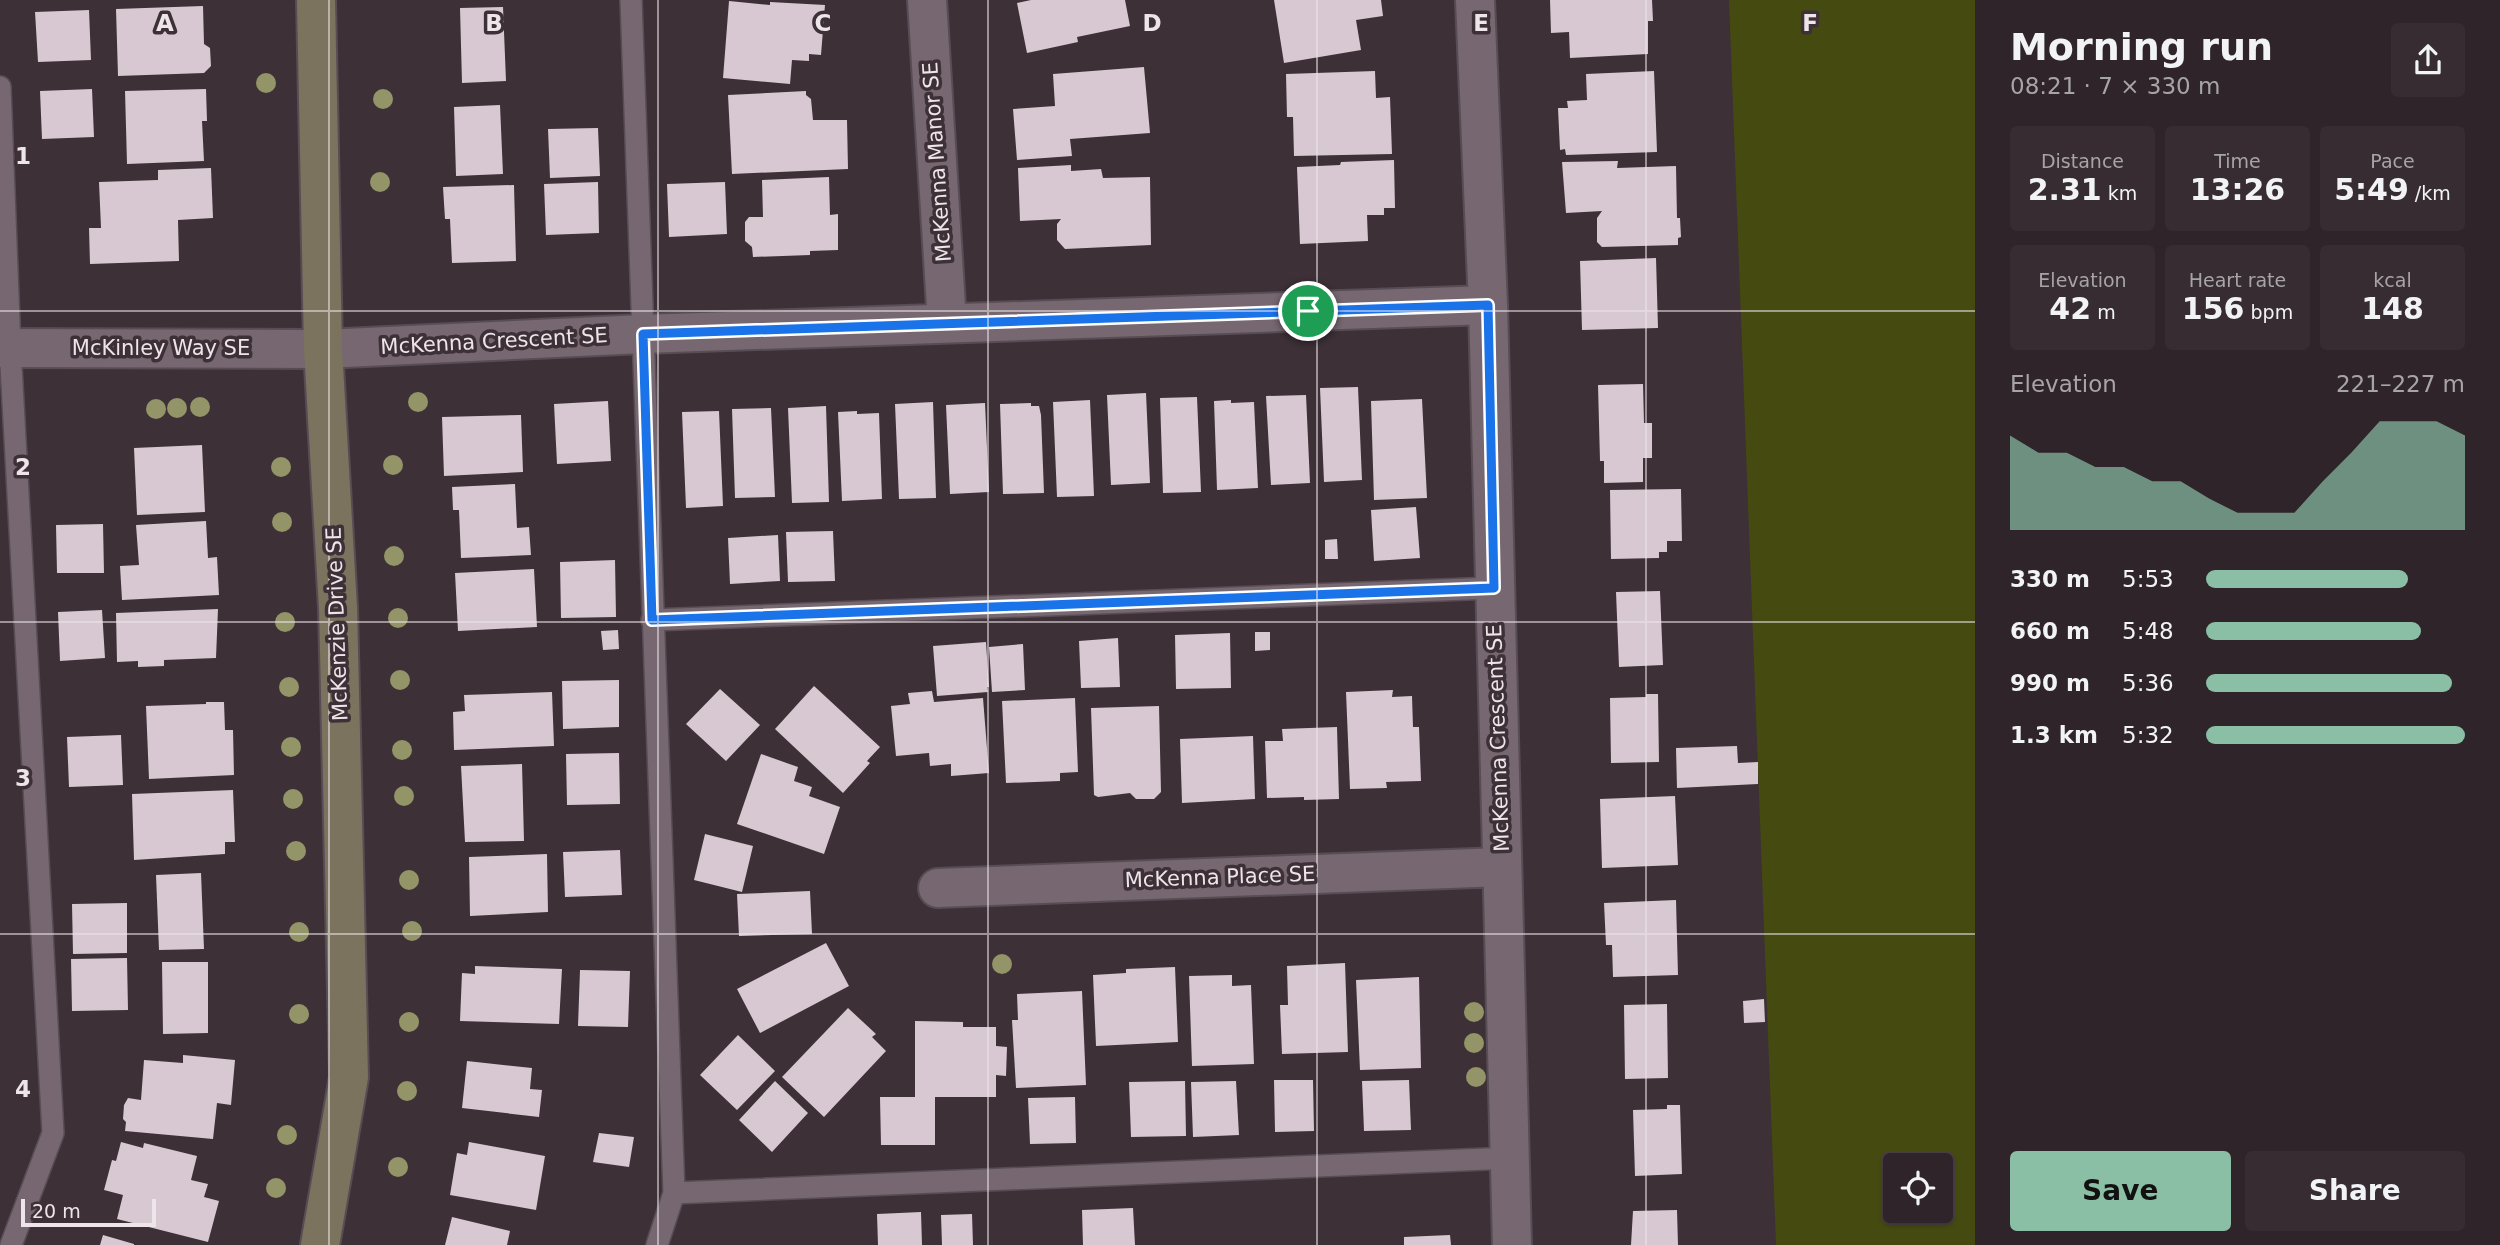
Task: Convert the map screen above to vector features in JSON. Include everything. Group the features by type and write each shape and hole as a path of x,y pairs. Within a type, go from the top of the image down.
{"street":[{"name":"McKenzie Drive SE","path":"316,0 323,349 338,608 349,1077 320,1245"},
{"name":"McKenna Manor SE","path":"927,0 947,323"},
{"path":"1475,0 1488,305"},
{"name":"McKenna Crescent SE","path":"323,349 643,334 1488,305 1512,1245"},
{"name":"McKinley Way SE","path":"5,348 323,349"},
{"name":"McKenna Place SE","path":"938,888 1502,867"}],"lane":[{"path":"631,0 674,1193 657,1245"},
{"path":"0,87 5,348 53,1133 11,1245"},
{"path":"652,620 1494,588"},
{"path":"674,1193 1511,1158"}],"green space":[{"path":"1729,0 1975,0 1975,1245 1776,1245"}],"building":[{"path":"1031,0 1125,0 1130,26 1077,37 1078,42 1027,53 1017,3"},
{"path":"1274,0 1381,0 1383,16 1356,20 1361,50 1284,63"},
{"path":"1550,0 1652,0 1653,21 1648,21 1648,54 1570,58 1569,32 1551,33"},
{"path":"729,1 770,5 770,2 825,5 821,55 809,54 809,61 792,60 790,84 723,78"},
{"path":"203,6 204,44 210,48 211,66 204,73 118,76 116,9"},
{"path":"503,7 506,81 462,83 460,8"},
{"path":"89,10 91,60 38,62 35,12"},
{"path":"1144,67 1150,133 1070,139 1072,156 1017,160 1013,109 1055,106 1053,74"},
{"path":"1375,71 1376,98 1390,97 1392,154 1294,156 1293,117 1287,117 1286,74"},
{"path":"1654,71 1657,152 1566,155 1565,149 1560,150 1558,108 1568,108 1567,101 1587,100 1586,74"},
{"path":"92,89 94,137 42,139 40,91"},
{"path":"206,89 207,121 202,121 204,161 127,164 125,91"},
{"path":"806,91 806,95 811,99 813,120 847,120 848,169 732,174 728,95"},
{"path":"500,105 503,174 456,176 454,107"},
{"path":"598,128 600,176 550,178 548,129"},
{"path":"1394,160 1395,208 1384,208 1384,215 1367,215 1368,241 1300,244 1297,167"},
{"path":"1618,161 1617,168 1676,166 1677,218 1680,218 1681,237 1678,238 1678,245 1602,247 1597,242 1597,218 1602,211 1566,213 1562,162"},
{"path":"1071,165 1071,171 1101,169 1103,178 1150,177 1151,245 1065,249 1057,240 1057,224 1061,219 1020,221 1018,168"},
{"path":"211,168 213,218 178,220 179,261 90,264 89,228 101,228 99,182 158,180 158,170"},
{"path":"829,177 830,215 838,214 838,250 810,251 810,255 753,257 752,247 745,241 745,222 749,217 763,217 762,180"},
{"path":"598,182 599,233 546,235 544,184"},
{"path":"725,182 727,234 669,237 667,184"},
{"path":"514,185 516,261 452,263 450,219 445,219 443,187"},
{"path":"1656,258 1658,328 1582,330 1580,261"},
{"path":"1643,384 1644,423 1652,423 1652,458 1643,458 1643,482 1604,483 1604,461 1600,461 1598,385"},
{"path":"1358,387 1362,480 1324,482 1320,388"},
{"path":"1146,393 1150,483 1111,485 1107,395"},
{"path":"1306,395 1310,483 1271,485 1266,396"},
{"path":"1197,397 1201,492 1163,493 1160,398"},
{"path":"1422,399 1427,498 1374,500 1371,401"},
{"path":"1090,400 1094,496 1057,497 1053,402"},
{"path":"1231,400 1231,403 1254,402 1258,488 1217,490 1214,401"},
{"path":"608,401 611,461 557,464 554,404"},
{"path":"933,402 936,498 899,499 895,404"},
{"path":"985,403 989,492 950,494 946,405"},
{"path":"1031,403 1031,406 1039,406 1041,415 1044,493 1003,494 1000,404"},
{"path":"826,406 829,502 792,503 788,408"},
{"path":"771,408 775,497 735,498 732,409"},
{"path":"719,411 723,506 686,508 682,412"},
{"path":"857,411 857,414 879,413 882,499 842,501 838,412"},
{"path":"521,415 523,472 444,476 442,417"},
{"path":"202,445 205,512 137,515 134,448"},
{"path":"515,484 517,528 529,527 531,555 461,558 459,510 453,510 452,487"},
{"path":"1681,489 1682,541 1667,541 1667,552 1659,552 1659,558 1611,559 1610,490"},
{"path":"1416,507 1420,558 1374,561 1371,510"},
{"path":"206,521 208,558 217,557 219,595 122,600 120,566 139,565 136,525"},
{"path":"103,524 104,573 57,573 56,525"},
{"path":"833,531 835,581 788,582 786,532"},
{"path":"778,535 780,581 730,584 728,538"},
{"path":"1337,539 1338,559 1325,559 1325,540"},
{"path":"615,560 616,617 561,618 560,562"},
{"path":"534,569 537,627 458,631 455,573"},
{"path":"1660,591 1663,665 1619,667 1616,592"},
{"path":"218,609 216,658 164,660 164,666 138,667 138,661 117,662 116,613"},
{"path":"102,610 105,658 60,661 58,612"},
{"path":"618,630 619,649 603,650 601,631"},
{"path":"1255,632 1270,632 1270,650 1255,651"},
{"path":"1230,633 1231,688 1176,689 1175,635"},
{"path":"1118,638 1120,687 1081,688 1079,641"},
{"path":"986,642 988,692 937,696 933,646"},
{"path":"1023,644 1025,690 992,692 989,647"},
{"path":"619,680 619,727 563,729 562,681"},
{"path":"814,686 880,747 867,761 870,763 843,793 775,729"},
{"path":"720,689 760,725 726,761 686,724"},
{"path":"1393,690 1392,697 1412,696 1413,727 1419,727 1421,781 1386,782 1387,788 1350,789 1346,692"},
{"path":"932,691 934,702 983,698 989,773 951,776 951,764 930,766 929,753 896,756 891,706 910,704 908,693"},
{"path":"552,692 554,746 454,750 453,712 465,711 464,695"},
{"path":"1646,694 1658,694 1659,762 1611,763 1610,698 1646,697"},
{"path":"1075,698 1078,772 1060,773 1060,781 1006,783 1002,701"},
{"path":"224,702 225,730 233,730 234,775 149,779 146,706"},
{"path":"1159,706 1161,792 1154,799 1136,799 1130,793 1098,797 1094,795 1091,708"},
{"path":"1337,727 1339,799 1267,798 1265,741 1283,741 1282,729"},
{"path":"121,735 123,785 69,787 67,737"},
{"path":"1253,736 1255,799 1182,803 1180,739"},
{"path":"1737,746 1738,763 1758,762 1758,784 1677,788 1676,748"},
{"path":"619,753 620,804 567,805 566,754"},
{"path":"761,754 798,767 794,781 812,787 809,796 840,807 824,854 737,824"},
{"path":"522,764 524,841 465,842 461,766"},
{"path":"233,790 235,842 225,842 225,854 134,860 132,794"},
{"path":"1675,796 1678,865 1602,868 1600,799"},
{"path":"705,834 753,846 742,892 694,880"},
{"path":"620,850 622,895 565,897 563,852"},
{"path":"547,854 548,912 470,916 469,857"},
{"path":"201,873 204,949 159,950 156,875"},
{"path":"810,891 812,934 739,936 737,894"},
{"path":"1676,900 1678,975 1613,977 1612,945 1606,945 1604,903"},
{"path":"127,903 127,953 73,954 72,904"},
{"path":"826,943 849,986 760,1033 737,989"},
{"path":"127,958 128,1010 72,1011 71,959"},
{"path":"162,962 208,962 208,1033 163,1034"},
{"path":"1345,963 1348,1052 1282,1054 1280,1005 1288,1005 1287,966"},
{"path":"475,966 562,969 559,1024 460,1021 462,973 475,974"},
{"path":"1175,967 1178,1042 1096,1046 1093,975 1126,973 1126,969"},
{"path":"580,970 630,971 628,1027 578,1026"},
{"path":"1232,975 1232,986 1251,985 1254,1064 1192,1066 1189,976"},
{"path":"1419,977 1421,1068 1360,1070 1356,980"},
{"path":"1082,991 1086,1085 1016,1088 1012,1020 1018,1020 1017,994"},
{"path":"1764,999 1765,1022 1744,1023 1743,1001"},
{"path":"1667,1004 1668,1078 1625,1079 1624,1005"},
{"path":"848,1008 876,1034 872,1037 886,1051 824,1117 782,1077"},
{"path":"915,1021 963,1022 963,1027 996,1027 996,1046 1007,1047 1006,1076 996,1075 996,1097 935,1097 935,1145 881,1145 880,1097 915,1097"},
{"path":"738,1035 775,1071 737,1110 700,1075"},
{"path":"183,1055 235,1060 231,1105 217,1103 213,1139 125,1131 124,1105 128,1098 141,1100 144,1060 183,1063"},
{"path":"467,1061 532,1068 530,1089 542,1090 539,1117 462,1108"},
{"path":"1274,1080 1313,1080 1314,1131 1275,1132"},
{"path":"1409,1080 1411,1130 1364,1131 1362,1081"},
{"path":"775,1081 808,1113 772,1152 739,1120"},
{"path":"1185,1081 1186,1136 1131,1137 1129,1082"},
{"path":"1236,1081 1239,1135 1193,1137 1191,1082"},
{"path":"1075,1097 1076,1143 1030,1144 1028,1098"},
{"path":"1667,1105 1680,1105 1682,1174 1635,1176 1633,1110 1667,1109"},
{"path":"599,1133 634,1137 629,1167 593,1162"},
{"path":"121,1142 143,1148 144,1143 197,1156 191,1180 208,1184 204,1197 219,1201 208,1242 117,1219 123,1195 104,1190 112,1160 116,1161"},
{"path":"469,1142 545,1156 536,1210 450,1195 457,1153 467,1155"},
{"path":"1133,1208 1135,1245 1083,1245 1082,1210"},
{"path":"1677,1210 1678,1245 1631,1245 1633,1211"},
{"path":"921,1212 922,1245 878,1245 877,1214"},
{"path":"972,1214 973,1245 942,1245 941,1215"},
{"path":"452,1217 510,1231 507,1245 445,1245"},
{"path":"103,1235 134,1244 134,1245 100,1245"},
{"path":"1450,1235 1451,1245 1404,1245 1404,1237"}],"route":[{"path":"1488,305 1494,588 652,620 643,334 1308,311 1488,305"}]}
